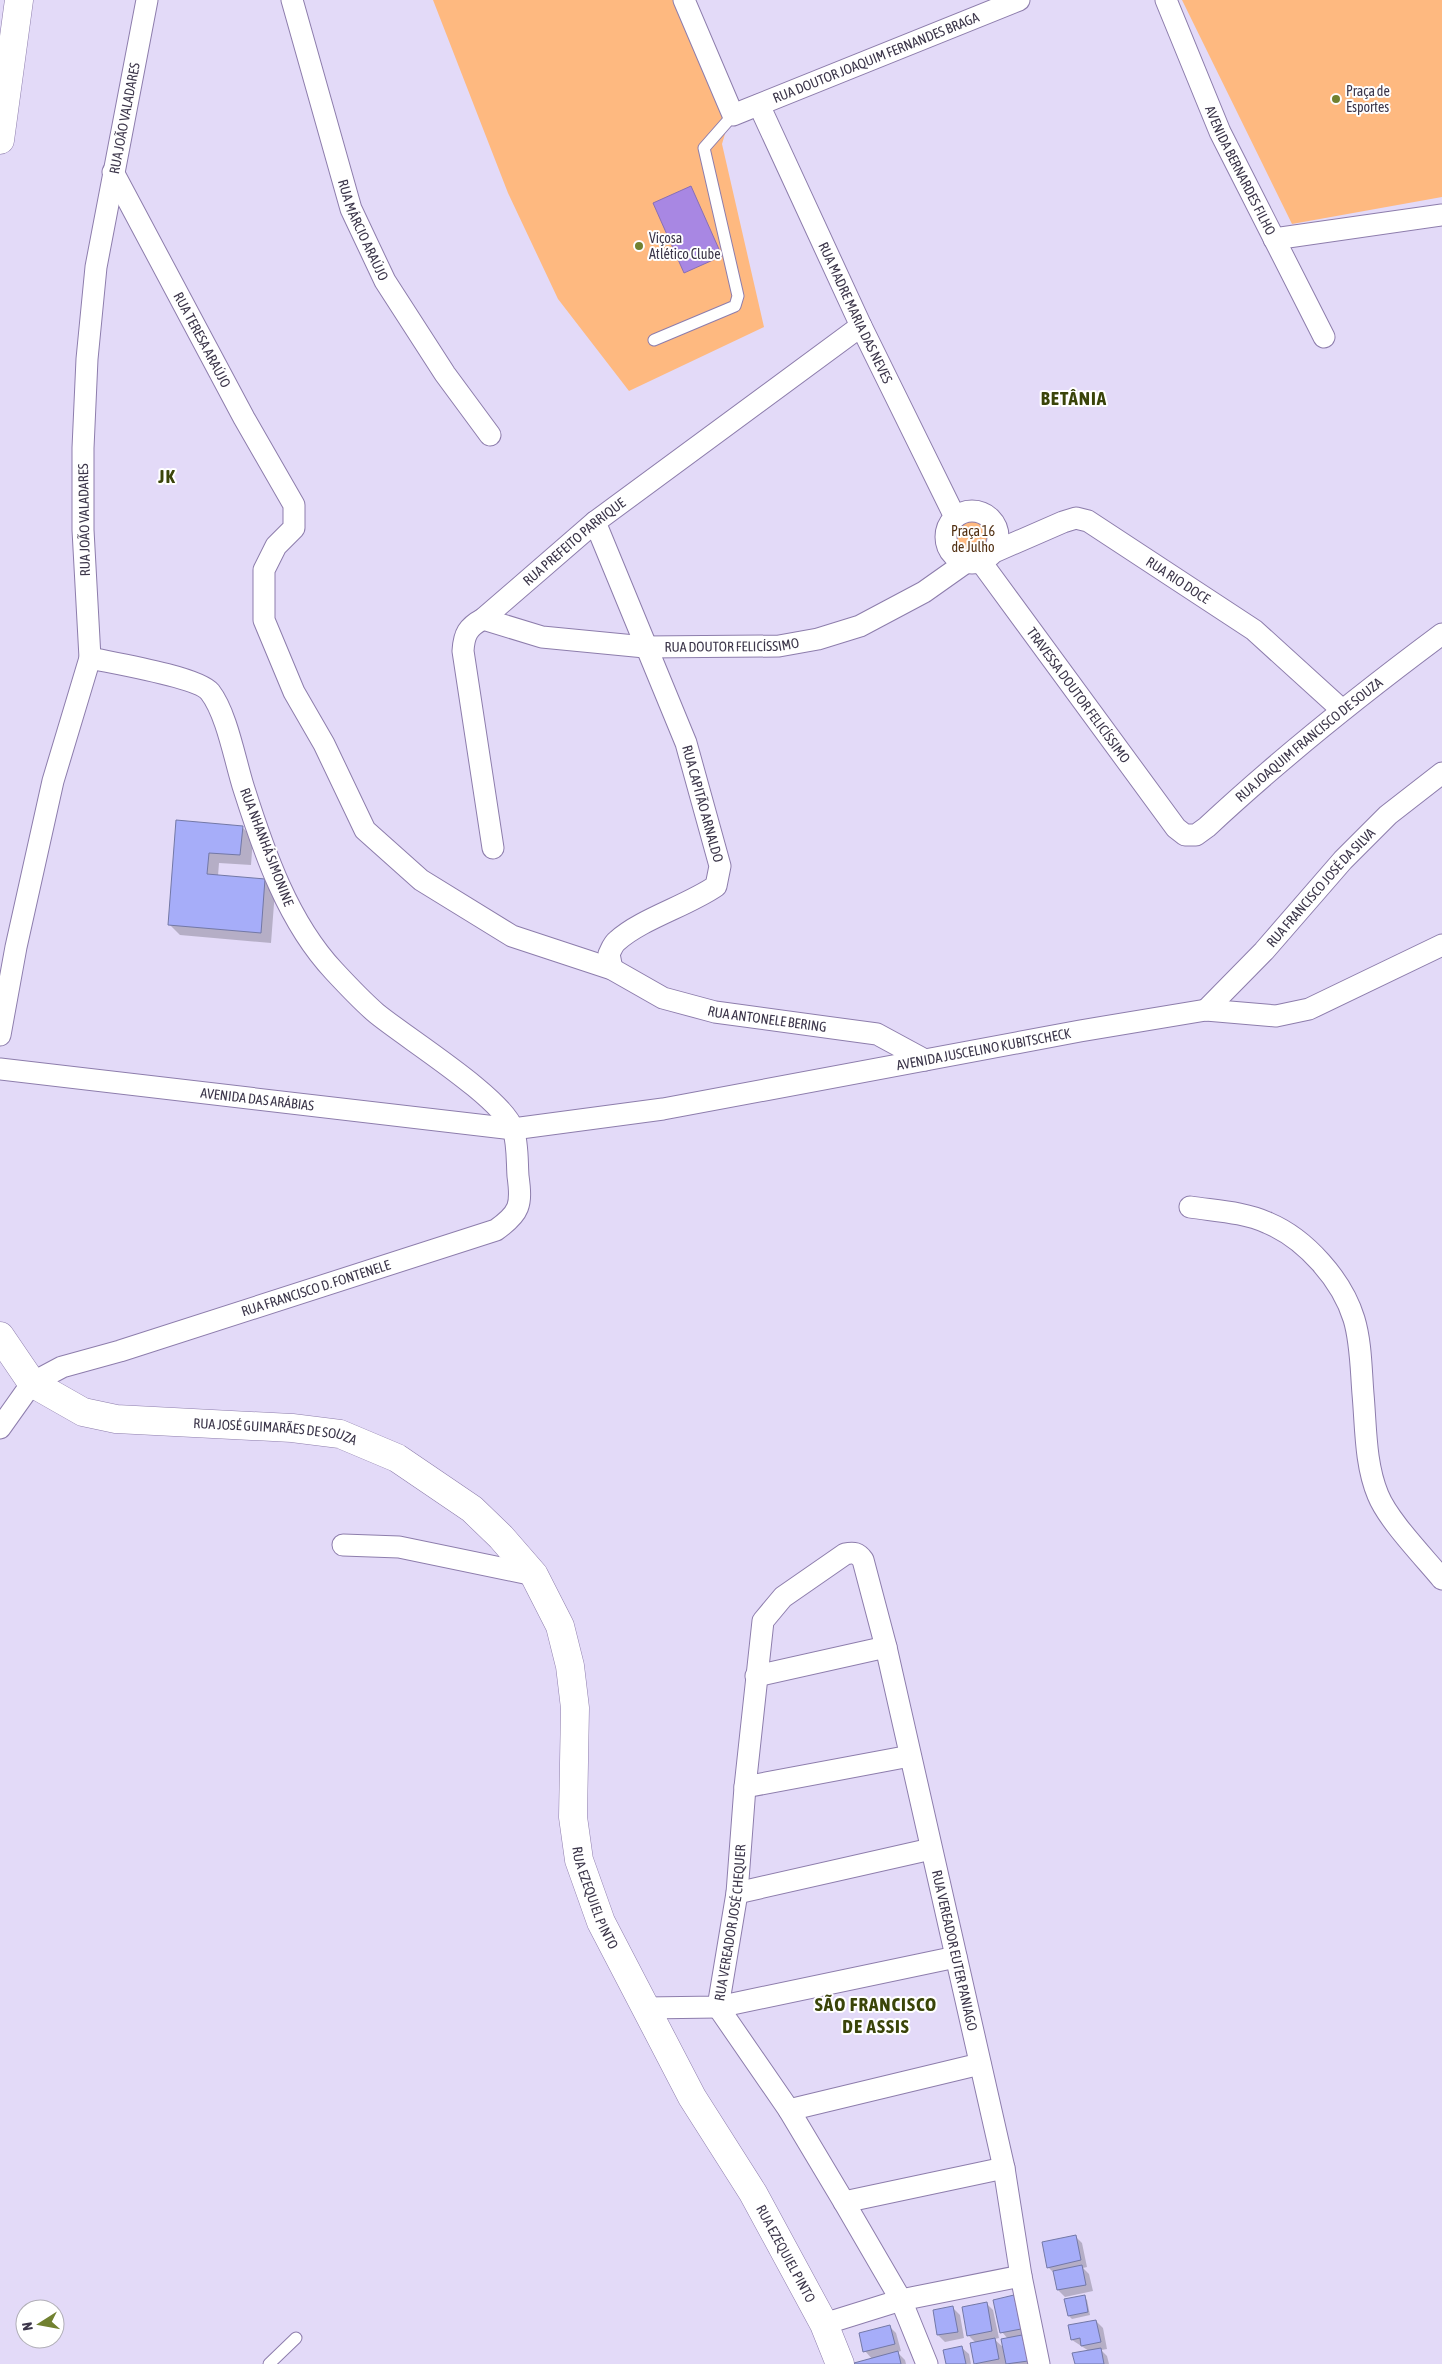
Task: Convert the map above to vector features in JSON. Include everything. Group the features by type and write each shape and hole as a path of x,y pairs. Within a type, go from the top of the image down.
{"street":[{"name":"RUA JOÃO VALADARES","path":"0,1035 16,948 53,781 90,658 83,530 83,448 88,358 96,267 112,172 147,0"},
{"name":"RUA MÁRCIO ARAÚJO","path":"292,0 351,209 385,281 445,374 490,435"},
{"path":"684,0 733,116"},
{"name":"RUA DOUTOR JOAQUIM FERNANDES BRAGA","path":"733,116 1019,0"},
{"name":"AVENIDA BERNARDES FILHO","path":"1166,0 1220,132 1324,337"},
{"path":"0,140 13,2"},
{"name":"RUA MADRE MARIA DAS NEVES","path":"759,106 861,326 955,517"},
{"name":"RUA TERESA ARAÚJO","path":"112,172 244,418 294,505"},
{"path":"1274,238 1442,215"},
{"name":"RUA PREFEITO PARRIQUE","path":"493,848 463,651 464,636 471,626 483,618 595,522 861,326"},
{"name":"RUA ANTONELE BERING","path":"294,505 294,528 276,546 264,570 264,620 294,692 324,744 365,830 420,880 512,936 612,969 663,998 715,1012 877,1034 924,1060"},
{"path":"970,511 979,512 992,521 998,536 980,559 951,554 945,539 946,530 955,517 970,511"},
{"name":"RUA RIO DOCE","path":"980,559 1063,522 1076,518 1088,521 1254,630 1342,709"},
{"name":"RUA CAPITÃO ARNALDO","path":"595,522 686,743 720,866 716,886 698,898 643,924 616,941 609,954 612,969"},
{"name":"RUA DOUTOR FELICÍSSIMO","path":"483,618 542,637 645,647 779,646 818,639 860,626 924,592 980,559"},
{"name":"TRAVESSA DOUTOR FELICÍSSIMO","path":"980,559 1176,828"},
{"name":"RUA JOAQUIM FRANCISCO DE SOUZA","path":"1176,828 1185,835 1196,835 1267,771 1342,709 1442,634"},
{"name":"RUA NHANHÁ SIMONINE","path":"90,658 188,680 209,690 220,708 244,788 270,862 297,922 332,969 375,1012 493,1101 513,1129"},
{"name":"RUA FRANCISCO JOSÉ DA SILVA","path":"1206,1010 1264,952 1343,860 1388,815 1442,773"},
{"name":"AVENIDA JUSCELINO KUBITSCHECK","path":"513,1129 664,1109 1206,1010 1276,1016 1309,1009 1442,944"},
{"name":"AVENIDA DAS ARÁBIAS","path":"0,1069 513,1129"},
{"name":"RUA FRANCISCO D. FONTENELE","path":"32,1384 62,1367 130,1348 496,1230 512,1219 519,1205 520,1188 513,1129"},
{"path":"1190,1208 1234,1213 1269,1223 1308,1249 1339,1283 1354,1319 1361,1364 1368,1456 1378,1495 1400,1528 1442,1579"},
{"name":"RUA JOSÉ GUIMARÃES DE SOUZA","path":"0,1336 32,1384 82,1412 116,1419 292,1428 340,1434 397,1458 472,1509 501,1536 534,1576"},
{"path":"0,1428 32,1384"},
{"path":"343,1545 399,1547 534,1576"},
{"name":"RUA VEREADOR EUTER PANIAGO","path":"845,1554 858,1554 863,1560 886,1647 1004,2168 1021,2276 1039,2364"},
{"name":"RUA VEREADOR JOSÉ CHEQUER","path":"845,1554 783,1597 764,1621 756,1676 737,1893 718,2007 789,2110 844,2202 901,2300 927,2364"},
{"name":"RUA EZEQUIEL PINTO","path":"534,1576 560,1626 570,1666 575,1708 573,1817 579,1860 601,1922 692,2097 753,2193 824,2324 840,2364"},
{"path":"756,1676 886,1647"},
{"path":"745,1787 910,1756"},
{"path":"737,1893 931,1849"},
{"path":"645,2008 718,2007 956,1957"},
{"path":"789,2110 980,2064"},
{"path":"844,2202 1004,2168"},
{"path":"824,2324 901,2300 1021,2276"}],"lane":[{"path":"654,340 735,306 738,296 704,148 733,116"},
{"path":"269,2364 296,2338"}],"green space":[{"name":"Viçosa Atlético Clube","path":"433,0 679,0 730,117 722,144 764,327 629,391 558,299 508,193"},
{"name":"Praça de Esportes","path":"1182,0 1442,0 1442,197 1292,224"},
{"name":"Praça 16 de Julho","path":"968,515 986,523 993,532 994,538 991,552 963,559 954,549 951,538 957,521 961,516"}],"shaded area":[{"path":"691,186 722,256 684,273 653,203"}],"building":[{"path":"176,820 243,826 240,855 209,853 207,874 265,879 261,933 168,925"},
{"path":"1076,2235 1081,2260 1047,2268 1042,2242"},
{"path":"1082,2265 1086,2285 1057,2290 1053,2271"},
{"path":"1014,2295 1021,2329 1000,2333 993,2300"},
{"path":"1085,2295 1088,2312 1068,2316 1064,2299"},
{"path":"987,2302 992,2331 967,2336 962,2307"},
{"path":"953,2306 958,2332 937,2335 933,2310"},
{"path":"1096,2320 1101,2342 1081,2346 1080,2338 1071,2340 1068,2325"},
{"path":"890,2325 895,2344 863,2352 859,2333"},
{"path":"1022,2335 1028,2361 1006,2364 1001,2339"},
{"path":"995,2338 999,2359 974,2364 970,2343"},
{"path":"962,2346 966,2364 946,2364 943,2350"},
{"path":"1101,2348 1104,2364 1075,2364 1072,2353"},
{"path":"898,2351 901,2364 854,2363"}],"place":[{"name":"Praça de Esportes","path":"1336,99"},
{"name":"Viçosa Atlético Clube","path":"639,246"}],"district":[{"name":"BETÂNIA","path":"1074,398"},
{"name":"JK","path":"167,476"},
{"name":"SÃO FRANCISCO DE ASSIS","path":"876,2015"}]}
